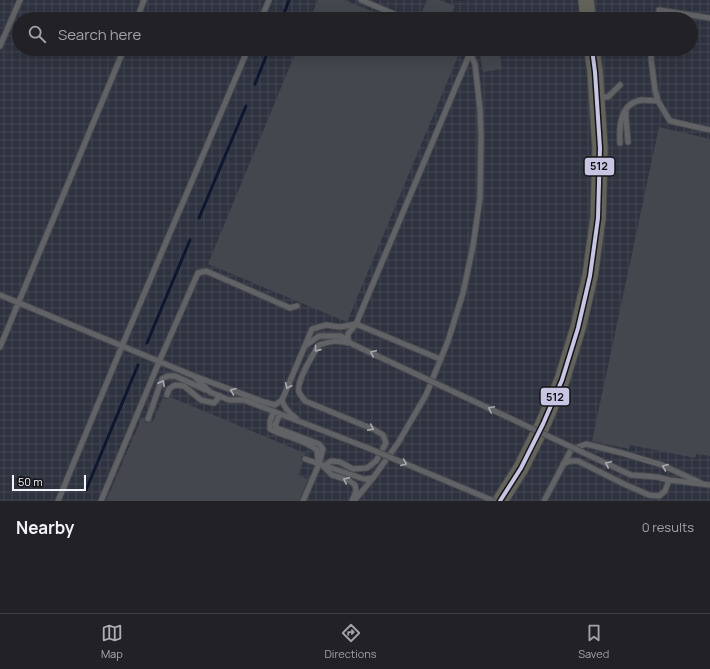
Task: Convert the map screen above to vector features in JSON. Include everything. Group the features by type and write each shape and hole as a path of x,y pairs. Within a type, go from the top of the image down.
{"main road":[{"path":"586,0 587,12"},
{"path":"500,501 521,468 543,424 562,380 590,276 598,218 600,148 593,56"}],"lane":[{"path":"15,12 20,0"},
{"path":"140,12 144,0"},
{"path":"264,12 269,0"},
{"path":"360,0 389,12"},
{"path":"659,12 659,10 672,12"},
{"path":"698,16 710,18"},
{"path":"0,46 12,18"},
{"path":"0,347 121,56"},
{"path":"58,501 245,56"},
{"path":"350,342 348,334 356,324 466,56"},
{"path":"353,501 373,478 398,443 426,395 448,341 463,293 473,246 480,198 480,109 475,64 471,56"},
{"path":"651,56 655,90 658,101 670,121 710,130"},
{"path":"597,97 608,97 620,85"},
{"path":"620,143 621,118 627,108 633,102 642,100 658,101"},
{"path":"627,108 626,118 628,142"},
{"path":"101,501 198,273 206,271 290,308 297,306"},
{"path":"0,295 159,362 275,405 282,400 312,329 326,325 340,327 356,324 440,359"},
{"path":"304,347 319,336 340,336 631,475 710,484"},
{"path":"321,465 331,461 340,462 354,469 367,468 376,461 386,443 383,435 375,430 305,401 299,392 300,384 309,361 319,345 332,341 350,342"},
{"path":"148,419 162,379 168,376 175,376 229,400 244,400 316,427 494,501"},
{"path":"194,376 210,392"},
{"path":"167,395 169,389 175,385 184,386 201,400 214,403 220,396"},
{"path":"282,400 283,405 300,421"},
{"path":"274,411 270,421 270,428 276,432 310,445 317,450 321,465 332,475 348,480 355,485 356,491 353,501"},
{"path":"280,414 275,425 277,428 319,444 323,449 321,465 303,501"},
{"path":"544,501 571,450 586,444 662,465 701,483"},
{"path":"305,459 364,479 373,478"},
{"path":"563,464 570,461 578,461 649,495 659,496 665,491 669,480"}],"shaded area":[{"path":"0,0 710,0 710,501 0,501"}],"building":[{"path":"318,0 345,0 373,12 313,12"},
{"path":"427,0 440,0 455,6 452,12 422,12"},
{"path":"294,56 458,56 347,322 208,264"},
{"path":"480,56 500,56 502,69 483,72"},
{"path":"659,127 710,139 710,456 696,454 695,458 630,445 629,449 592,441"},
{"path":"163,397 167,399 170,397 307,454 301,457 303,463 298,475 308,479 299,501 106,501 142,417 146,423 151,421 153,422"}],"waterway":[{"path":"285,12 289,0"},
{"path":"255,84 266,56"},
{"path":"199,218 246,106"},
{"path":"147,343 190,240"},
{"path":"86,490 138,365"}],"transit line":[{"name":"512","path":"500,501 521,468 543,424 562,380 578,328 590,276 598,218 600,148 593,56"}]}
